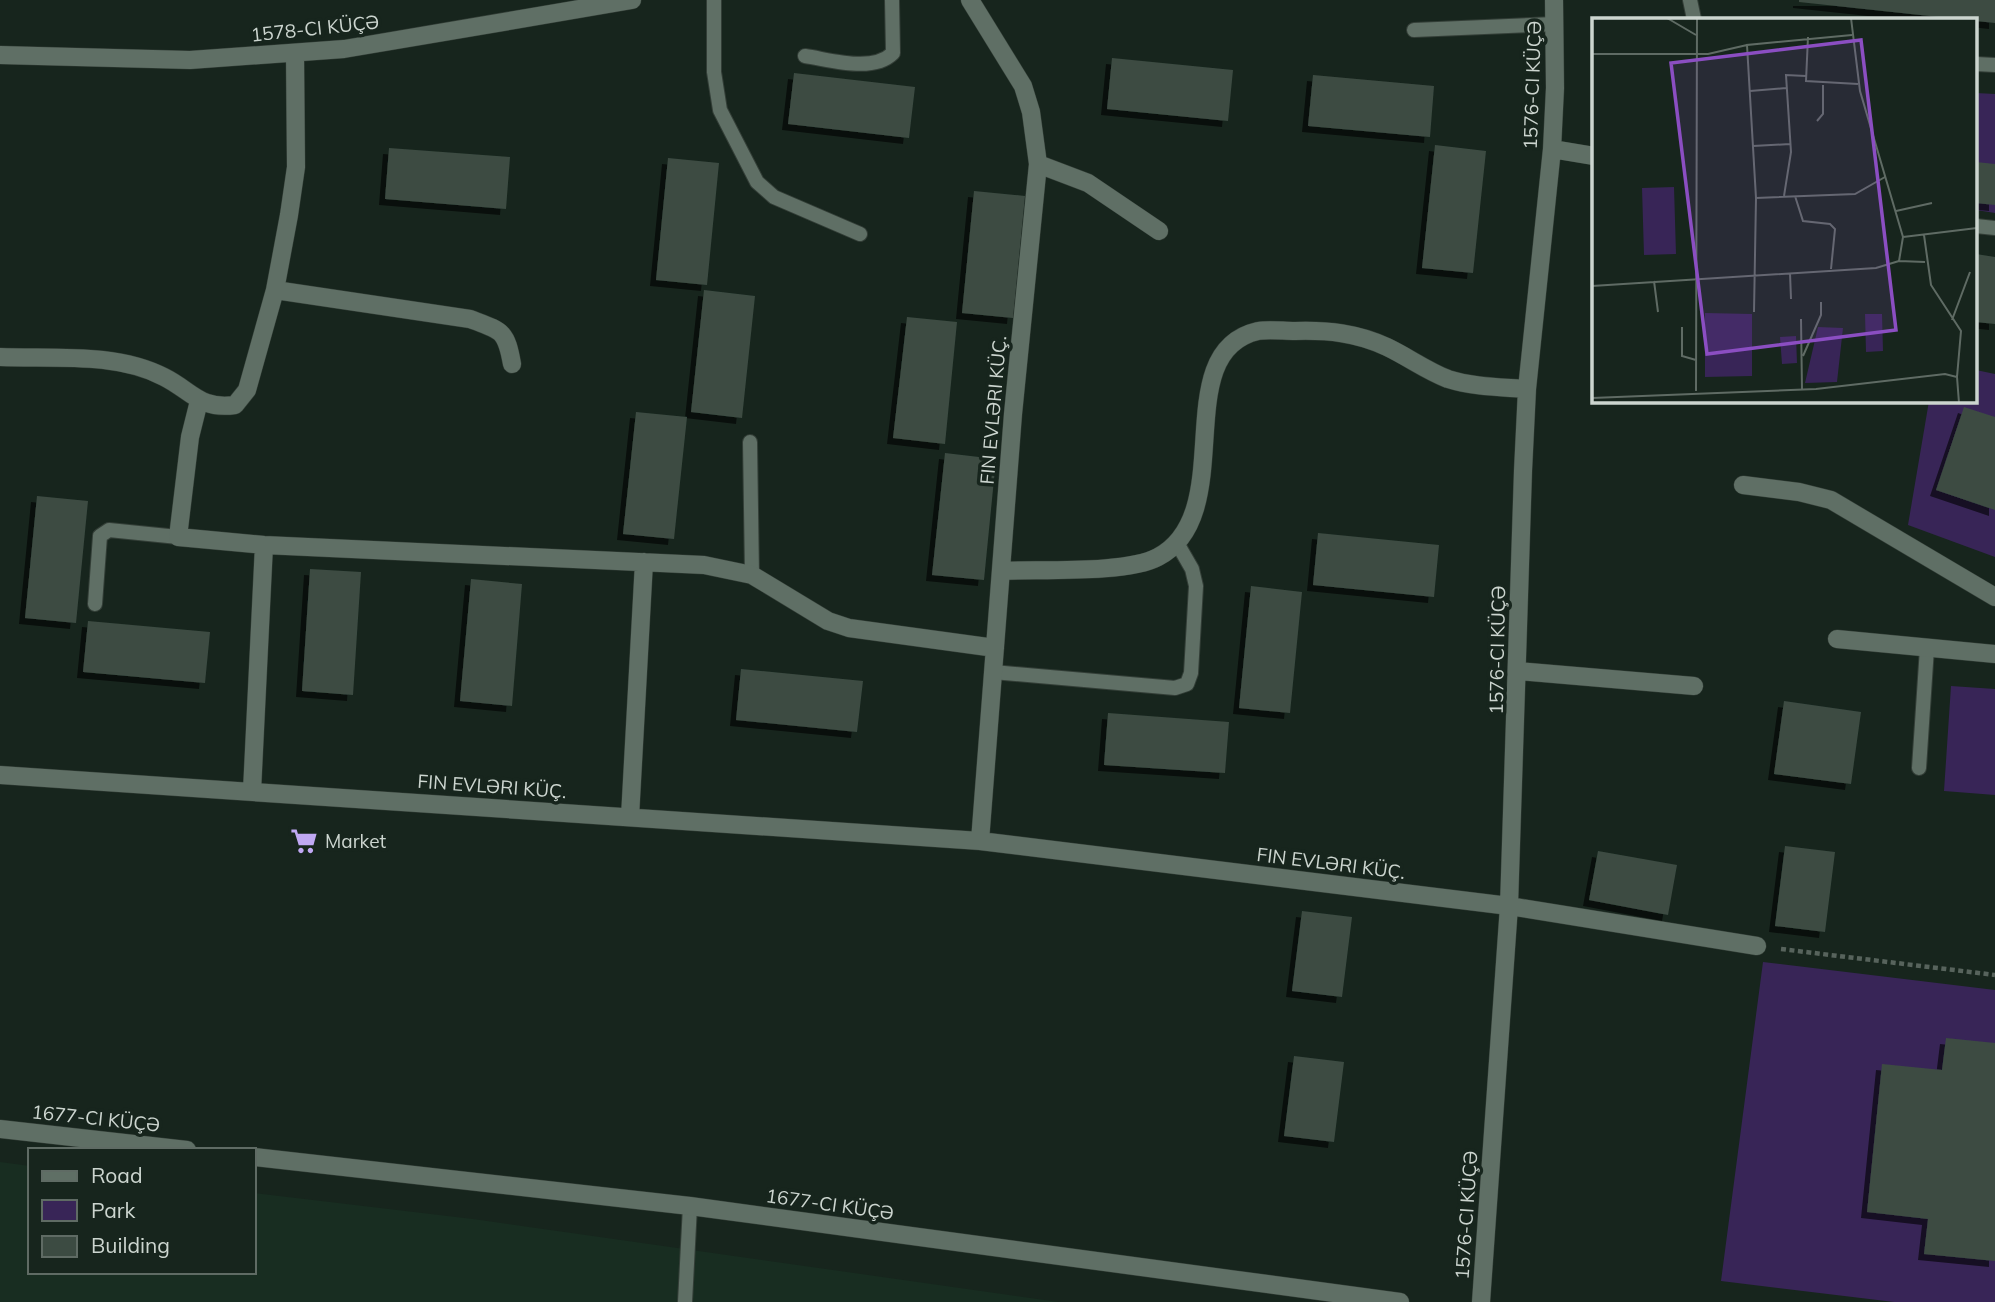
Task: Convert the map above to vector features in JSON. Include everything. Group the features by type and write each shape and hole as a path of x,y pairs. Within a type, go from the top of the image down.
{"street":[{"name":"1578-CI KÜÇƏ","path":"0,55 190,60 295,53 368,45 632,0"},
{"name":"FIN EVLƏRI KÜÇ.","path":"970,0 1023,86 1031,112 1038,164 1001,571 980,841"},
{"path":"1481,1302 1509,906 1518,671 1519,549 1527,389 1552,149 1554,0"},
{"path":"0,357 121,362 166,378 199,401 219,408 235,405 247,390 275,290 296,167 295,53"},
{"path":"1552,149 1592,156"},
{"path":"1038,164 1088,183 1159,231"},
{"path":"275,290 470,319 496,329 508,340 512,364"},
{"path":"1001,571 1136,565 1157,558 1177,543 1191,524 1199,495 1210,383 1219,360 1232,344 1257,331 1326,330 1359,336 1450,379 1527,389"},
{"path":"199,401 190,437 178,537 264,545 704,565 752,575 828,621 849,628 995,648"},
{"path":"1743,485 1799,492 1831,500 1995,597"},
{"path":"252,791 264,545"},
{"path":"630,817 644,562"},
{"path":"1837,639 1995,654"},
{"path":"1518,671 1694,687"},
{"name":"FIN EVLƏRI KÜÇ.","path":"0,775 980,841 1509,906 1757,946"},
{"name":"1677-CI KÜÇƏ","path":"0,1129 169,1148"},
{"name":"1677-CI KÜÇƏ","path":"256,1157 691,1206 1400,1302"}],"lane":[{"path":"714,0 714,72 720,110 757,182 774,197 860,234"},
{"path":"805,57 871,64 884,62 893,53 892,0"},
{"path":"1690,0 1694,18"},
{"path":"1414,30 1555,24"},
{"path":"750,442 752,575"},
{"path":"95,604 100,536 109,530 178,537"},
{"path":"993,672 1175,688 1187,684 1191,673 1196,586 1192,569 1177,543"},
{"path":"1919,768 1927,648"},
{"path":"685,1302 691,1206"}],"path":[{"path":"1757,946 1995,975"}],"shaded area":[{"path":"0,1162 28,1166 28,1274 256,1274 256,1193 473,1219 1059,1302 0,1302"}],"green space":[{"path":"1978,93 1995,94 1995,213 1978,210"},
{"path":"1978,370 1995,374 1995,557 1908,525 1929,402 1978,402"},
{"path":"1951,686 1995,689 1995,795 1944,791"},
{"path":"1763,962 1995,990 1995,1302 1894,1302 1721,1281"}],"building":[{"path":"1995,0 1995,23 1978,21 1978,18 1948,18 1799,2"},
{"path":"1112,58 1233,70 1228,121 1107,109"},
{"path":"794,73 915,87 909,138 788,124"},
{"path":"1313,75 1434,86 1430,137 1308,126"},
{"path":"1435,145 1486,151 1473,273 1422,268"},
{"path":"389,148 510,157 506,209 385,199"},
{"path":"668,158 719,163 707,285 656,280"},
{"path":"1978,162 1995,164 1995,205 1978,203"},
{"path":"974,191 1025,196 1013,318 962,313"},
{"path":"1978,254 1995,257 1995,324 1978,322"},
{"path":"704,290 755,296 742,418 691,412"},
{"path":"907,317 957,322 945,444 893,438"},
{"path":"1964,407 1995,417 1995,510 1936,490"},
{"path":"636,412 687,417 674,539 623,534"},
{"path":"945,453 996,459 984,580 932,575"},
{"path":"37,496 88,501 76,623 25,618"},
{"path":"1318,533 1439,545 1434,597 1313,585"},
{"path":"310,569 361,572 353,695 302,691"},
{"path":"471,579 522,584 512,706 460,701"},
{"path":"1251,586 1302,592 1290,713 1239,708"},
{"path":"88,621 210,632 205,683 83,672"},
{"path":"741,669 863,681 857,732 736,720"},
{"path":"1784,701 1861,712 1851,784 1774,774"},
{"path":"1108,713 1229,722 1225,773 1104,765"},
{"path":"1785,846 1835,852 1825,932 1775,926"},
{"path":"1598,851 1677,865 1668,915 1589,900"},
{"path":"1302,911 1352,917 1342,997 1292,991"},
{"path":"1946,1038 1995,1043 1995,1261 1924,1254 1928,1219 1867,1212 1882,1064 1942,1070"},
{"path":"1294,1056 1344,1062 1334,1142 1284,1136"}],"place":[{"name":"Market","path":"304,841"}]}
